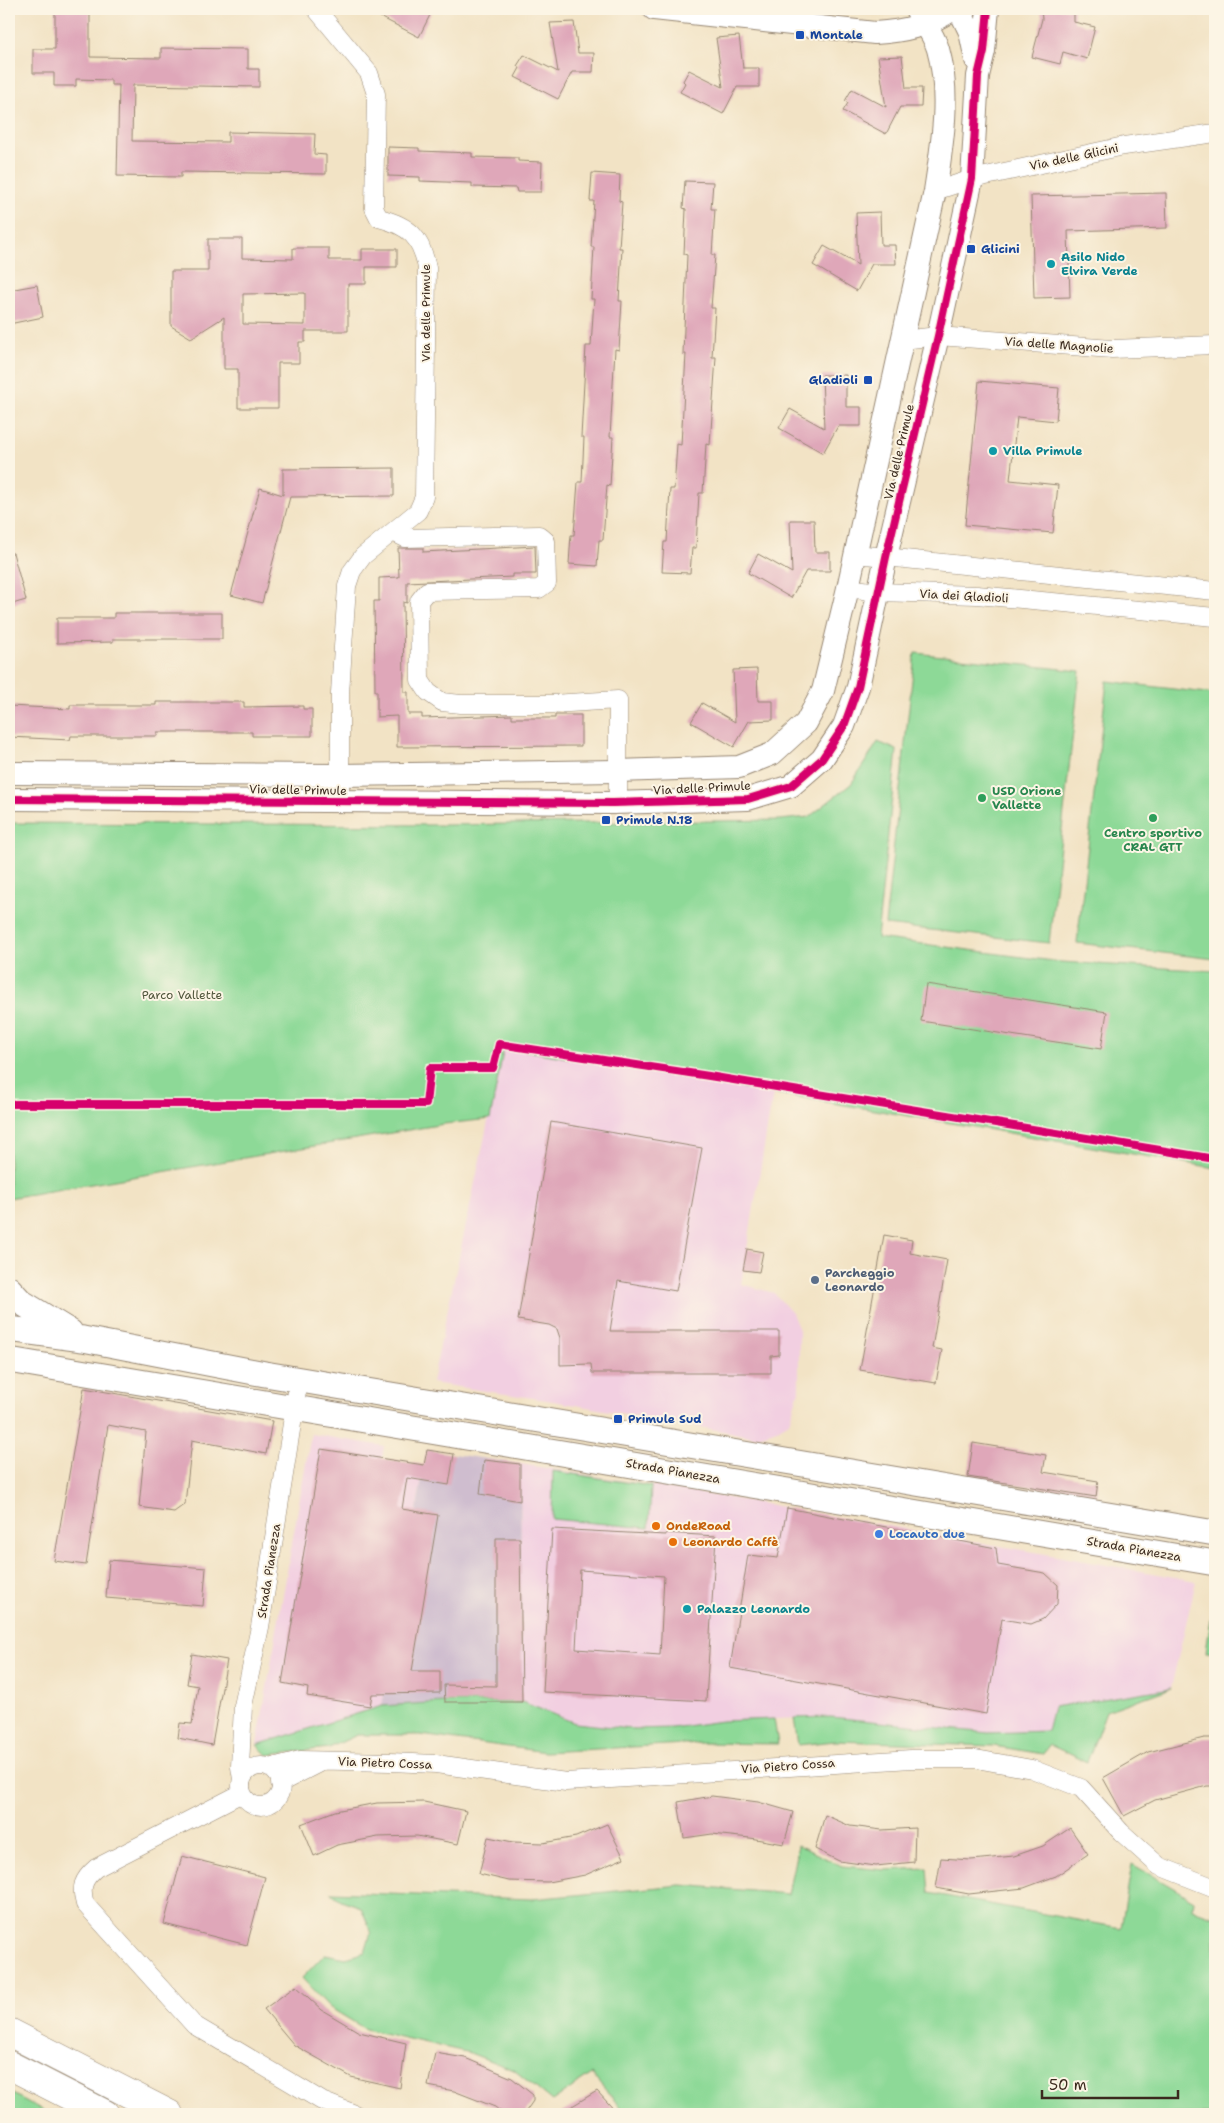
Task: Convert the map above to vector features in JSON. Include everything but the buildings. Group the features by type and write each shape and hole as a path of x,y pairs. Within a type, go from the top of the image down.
{"main road":[{"path":"9,1289 21,1302 83,1339"},
{"path":"9,1328 83,1339 298,1379 1215,1533"},
{"path":"9,1337 43,1354 104,1376"},
{"name":"Strada Pianezza","path":"9,1360 1215,1563"},
{"path":"9,2032 169,2114"},
{"path":"9,2065 105,2114"}],"street":[{"name":"Via delle Primule","path":"316,9 369,73 376,94 374,208 379,218 393,222 415,235 424,252 427,268 424,497 418,511 363,556 352,571 347,586 340,693 340,802"},
{"path":"654,9 875,32 902,32 921,17 953,9"},
{"name":"Via delle Primule","path":"959,9 970,32 978,76"},
{"name":"Via delle Primule","path":"9,799 618,802 748,799 791,786 822,759 844,726 858,687 972,179 978,76 984,51 988,9"},
{"name":"Via delle Primule","path":"9,773 339,775 740,768 772,754 806,723 823,691 856,554 935,191 942,144 944,80 938,48 921,17"},
{"name":"Via delle Glicini","path":"935,191 972,179 1124,146 1215,133"},
{"name":"Via delle Magnolie","path":"902,340 938,336 1112,349 1215,345"},
{"path":"393,532 405,538 539,535 546,541 547,582 538,589 428,591 423,596 419,601 420,680 428,692 442,702 461,704 552,704 618,700 618,802"},
{"path":"856,554 1215,592"},
{"path":"1079,604 1082,577"},
{"name":"Via dei Gladioli","path":"848,588 878,592 977,595 1215,617"},
{"name":"Strada Pianezza","path":"242,1786 240,1767 243,1706 260,1627 298,1379"},
{"path":"1052,1535 1055,1506"},
{"name":"Strada Pianezza","path":"242,1735 252,1758 263,1767"},
{"name":"Via Pietro Cossa","path":"355,2114 322,2101 194,2025 85,1904 82,1884 87,1876 96,1868 242,1786 248,1770 300,1760 436,1764 566,1782 883,1760 976,1759 1032,1769 1081,1788 1121,1832 1160,1866 1215,1888"},
{"name":"Via Pietro Cossa","path":"280,1783 322,1762"},
{"path":"242,1786 246,1800 255,1806 265,1806 274,1801 279,1795 280,1783 278,1777 263,1767"}],"shaded area":[{"path":"504,1047 750,1088 773,1094 741,1284 774,1293 792,1313 799,1330 799,1391 789,1422 774,1431 756,1437 553,1401 432,1383"},
{"path":"311,1434 384,1446 382,1459 424,1466 382,1706 257,1745"},
{"path":"427,1450 520,1464 522,1702 445,1702 382,1706"},
{"path":"520,1464 754,1502 1196,1581 1171,1688 1053,1707 1047,1731 988,1733 831,1717 722,1721 672,1728 631,1729 575,1723 522,1702"}],"green space":[{"name":"USD Orione Vallette","path":"915,653 1080,671 1049,943 885,925"},
{"name":"Centro sportivo CRAL GTT","path":"1107,681 1215,694 1215,959 1077,943"},
{"name":"Parco Vallette","path":"878,742 897,750 877,938 1061,962 1215,971 1215,1168 504,1047 490,1119 444,1124 9,1198 9,823 445,825 780,820 809,817 851,784"},
{"path":"553,1471 651,1486 649,1528 552,1519"},
{"path":"1215,1599 1215,1653 1206,1652"},
{"path":"1171,1688 1106,1711 1087,1762 1050,1745 1043,1754 994,1746 835,1741 798,1745 794,1718 831,1717 988,1733 1047,1731 1053,1707"},
{"path":"445,1702 522,1702 575,1723 631,1729 672,1728 722,1721 774,1719 778,1744 701,1743 545,1752 421,1735 357,1735 329,1748 267,1755 257,1745 382,1706"},
{"path":"798,1845 842,1866 885,1870 927,1868 929,1893 1121,1928 1132,1864 1194,1900 1193,1909 1215,1917 1215,2114 626,2114 592,2074 552,2101 514,2070 470,2053 365,2029 329,2007 302,1978 325,1954 346,1958 365,1952 371,1932 361,1907 341,1900 330,1892 532,1899 681,1885 788,1894"},
{"path":"9,2092 50,2114 9,2114"}],"tram line":[{"path":"839,9 891,13 917,9"}],"cycle path":[{"path":"9,799 613,803 748,799 791,786 822,759 844,726 858,687 972,179 978,76 984,51 988,9"},
{"path":"9,1104 426,1104 430,1068 493,1068 499,1044 709,1076 1215,1159"}],"place":[{"name":"Montale","path":"800,35"},
{"name":"Glicini","path":"971,249"},
{"name":"Asilo Nido Elvira Verde","path":"1051,264"},
{"name":"Gladioli","path":"868,380"},
{"name":"Villa Primule","path":"993,451"},
{"name":"USD Orione Vallette","path":"982,798"},
{"name":"Centro sportivo CRAL GTT","path":"1153,818"},
{"name":"Primule N.18","path":"606,820"},
{"name":"Parcheggio Leonardo","path":"815,1280"},
{"name":"Primule Sud","path":"618,1419"},
{"name":"OndeRoad","path":"656,1526"},
{"name":"Locauto due","path":"879,1534"},
{"name":"Leonardo Caffè","path":"673,1542"},
{"name":"Palazzo Leonardo","path":"687,1609"}]}
